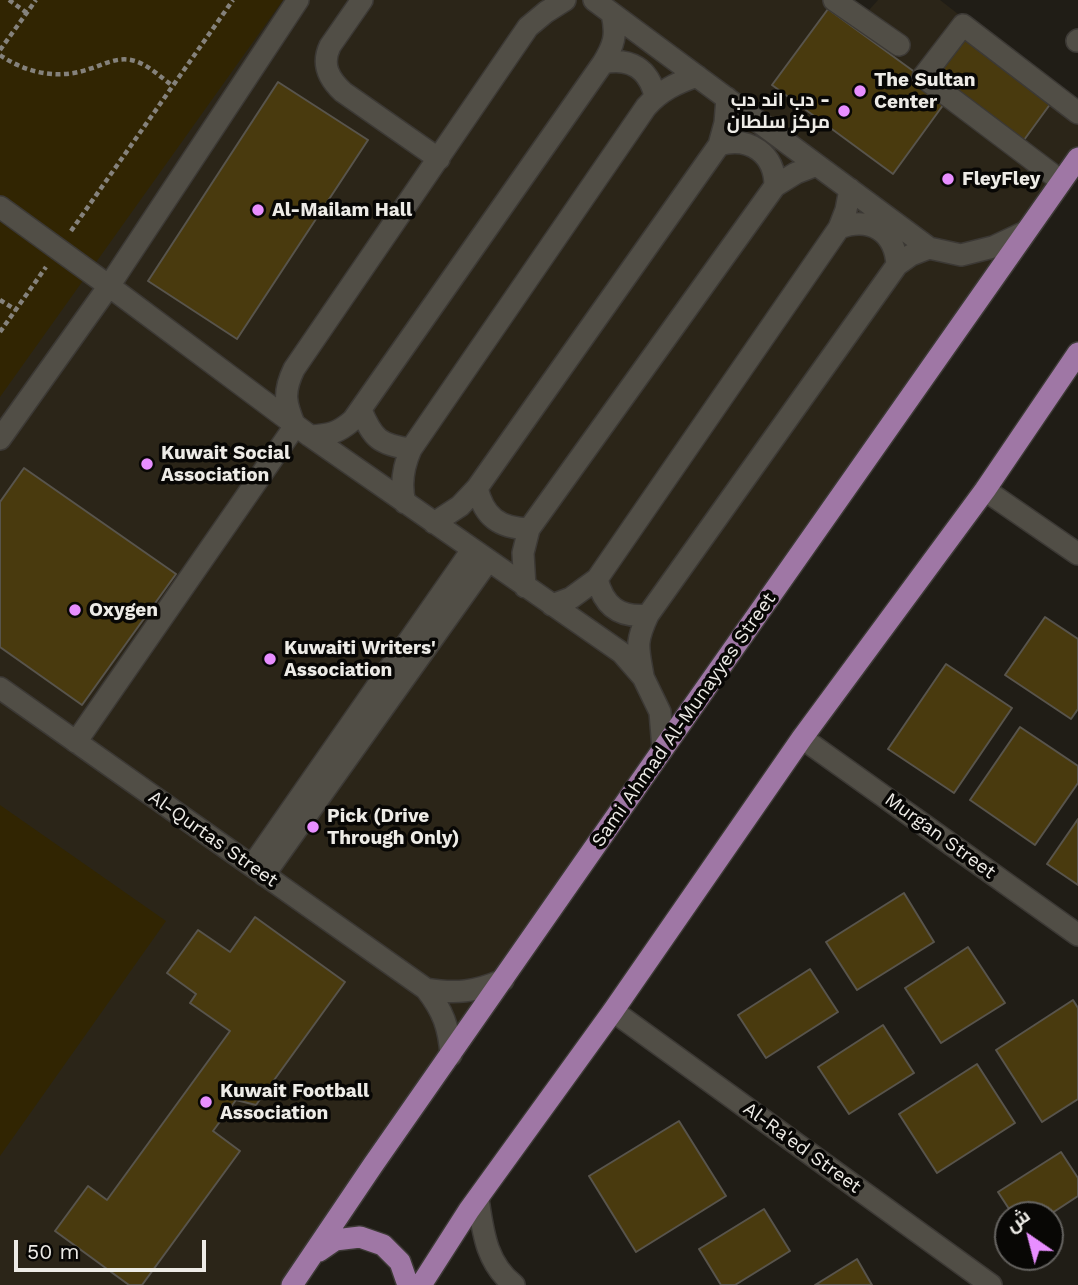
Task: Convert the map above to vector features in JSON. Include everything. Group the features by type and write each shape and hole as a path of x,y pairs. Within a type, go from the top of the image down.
{"main road":[{"name":"Sami Ahmad Al-Munayyes Street","path":"292,1285 663,749 1078,158"},
{"path":"421,1285 478,1199 613,1011 802,738 985,490 1078,353"},
{"path":"315,1253 335,1240 359,1237 383,1245 400,1262 408,1285"}],"street":[{"path":"0,439 109,286 298,0"},
{"path":"362,0 326,54 329,76 342,92 439,159"},
{"path":"565,0 528,27 294,369 286,397 288,409 302,431 323,436 341,431 361,410 603,63 613,46 615,33 612,14"},
{"path":"594,0 929,248 961,255 993,247 1025,232"},
{"path":"834,0 899,45"},
{"path":"1061,181 923,76 962,25 1078,113"},
{"path":"603,63 623,62 641,70 653,86 655,96"},
{"path":"405,503 402,479 411,449 638,118 655,96 669,87 697,76"},
{"path":"433,523 460,506 477,488 719,145 725,123 727,99"},
{"path":"719,145 739,142 759,150 772,166 775,186"},
{"path":"525,587 523,553 529,529 775,186 796,173 817,165"},
{"path":"552,605 571,598 597,579 839,228 850,189"},
{"path":"0,207 302,431 622,653 643,677 660,712 663,749"},
{"path":"839,228 859,223 880,230 893,245 897,265"},
{"path":"643,677 638,638 648,615 897,265 918,251 929,248"},
{"path":"361,410 368,429 380,441 394,447 411,449"},
{"path":"76,742 302,431"},
{"path":"477,488 486,511 494,519 505,526 529,529"},
{"path":"985,490 1078,555"},
{"path":"258,871 480,555"},
{"path":"597,579 605,600 614,609 636,616 648,615"},
{"name":"Al-Qurtas Street","path":"0,688 426,989 445,1019 451,1055"},
{"name":"Murgan Street","path":"802,738 1078,935"},
{"path":"426,989 466,992 503,980"},
{"name":"Al-Ra'ed Street","path":"613,1011 990,1285"},
{"path":"478,1199 485,1244 493,1262 514,1285"}],"path":[{"path":"9,0 27,13"},
{"path":"36,0 0,53 22,68 59,75 82,72 114,60 134,60 173,86"},
{"path":"0,332 233,0"},
{"path":"0,300 16,310"}],"shaded area":[{"path":"0,0 834,0 861,19 878,0 940,0 1078,103 1078,159 291,1285 0,1285"},
{"path":"0,0 283,0 0,397"},
{"path":"0,805 166,921 0,1156"}],"building":[{"name":"The Sultan Center","path":"828,9 949,97 893,174 772,85"},
{"path":"964,39 1051,103 1024,140 937,77"},
{"name":"Al-Mailam Hall","path":"278,82 368,140 237,339 148,281"},
{"name":"Oxygen","path":"24,468 176,574 82,705 0,647 0,502"},
{"path":"1045,617 1078,639 1078,709 1071,719 1005,675"},
{"path":"946,664 1012,708 954,793 888,749"},
{"path":"1020,727 1078,766 1078,783 1035,845 970,800"},
{"path":"1078,819 1078,885 1047,864"},
{"path":"904,893 934,942 857,990 826,942"},
{"name":"Kuwait Football Association","path":"255,917 345,982 256,1105 236,1100 213,1131 240,1151 142,1285 129,1285 55,1231 88,1186 107,1200 230,1031 190,1003 196,994 167,973 198,930 230,952"},
{"path":"968,947 1005,1003 941,1043 905,988"},
{"path":"810,969 838,1012 766,1058 738,1015"},
{"path":"1073,1000 1078,1008 1078,1099 1042,1122 996,1050"},
{"path":"883,1025 914,1073 849,1114 818,1067"},
{"path":"977,1064 1015,1123 937,1173 899,1114"},
{"path":"679,1121 726,1196 636,1252 589,1176"},
{"path":"1061,1152 1078,1178 1078,1196 1064,1205 1064,1201 1004,1201 998,1192"},
{"path":"764,1209 790,1251 735,1285 721,1285 699,1249"},
{"path":"857,1259 872,1285 815,1285"}],"place":[{"name":"The Sultan Center","path":"860,91"},
{"name":"دب اند دب - مركز سلطان","path":"844,111"},
{"name":"FleyFley","path":"948,179"},
{"name":"Al-Mailam Hall","path":"258,210"},
{"name":"Kuwait Social Association","path":"147,464"},
{"name":"Oxygen","path":"75,610"},
{"name":"Kuwaiti Writers' Association","path":"270,659"},
{"name":"Pick (Drive Through Only)","path":"313,827"},
{"name":"Kuwait Football Association","path":"206,1102"}]}
